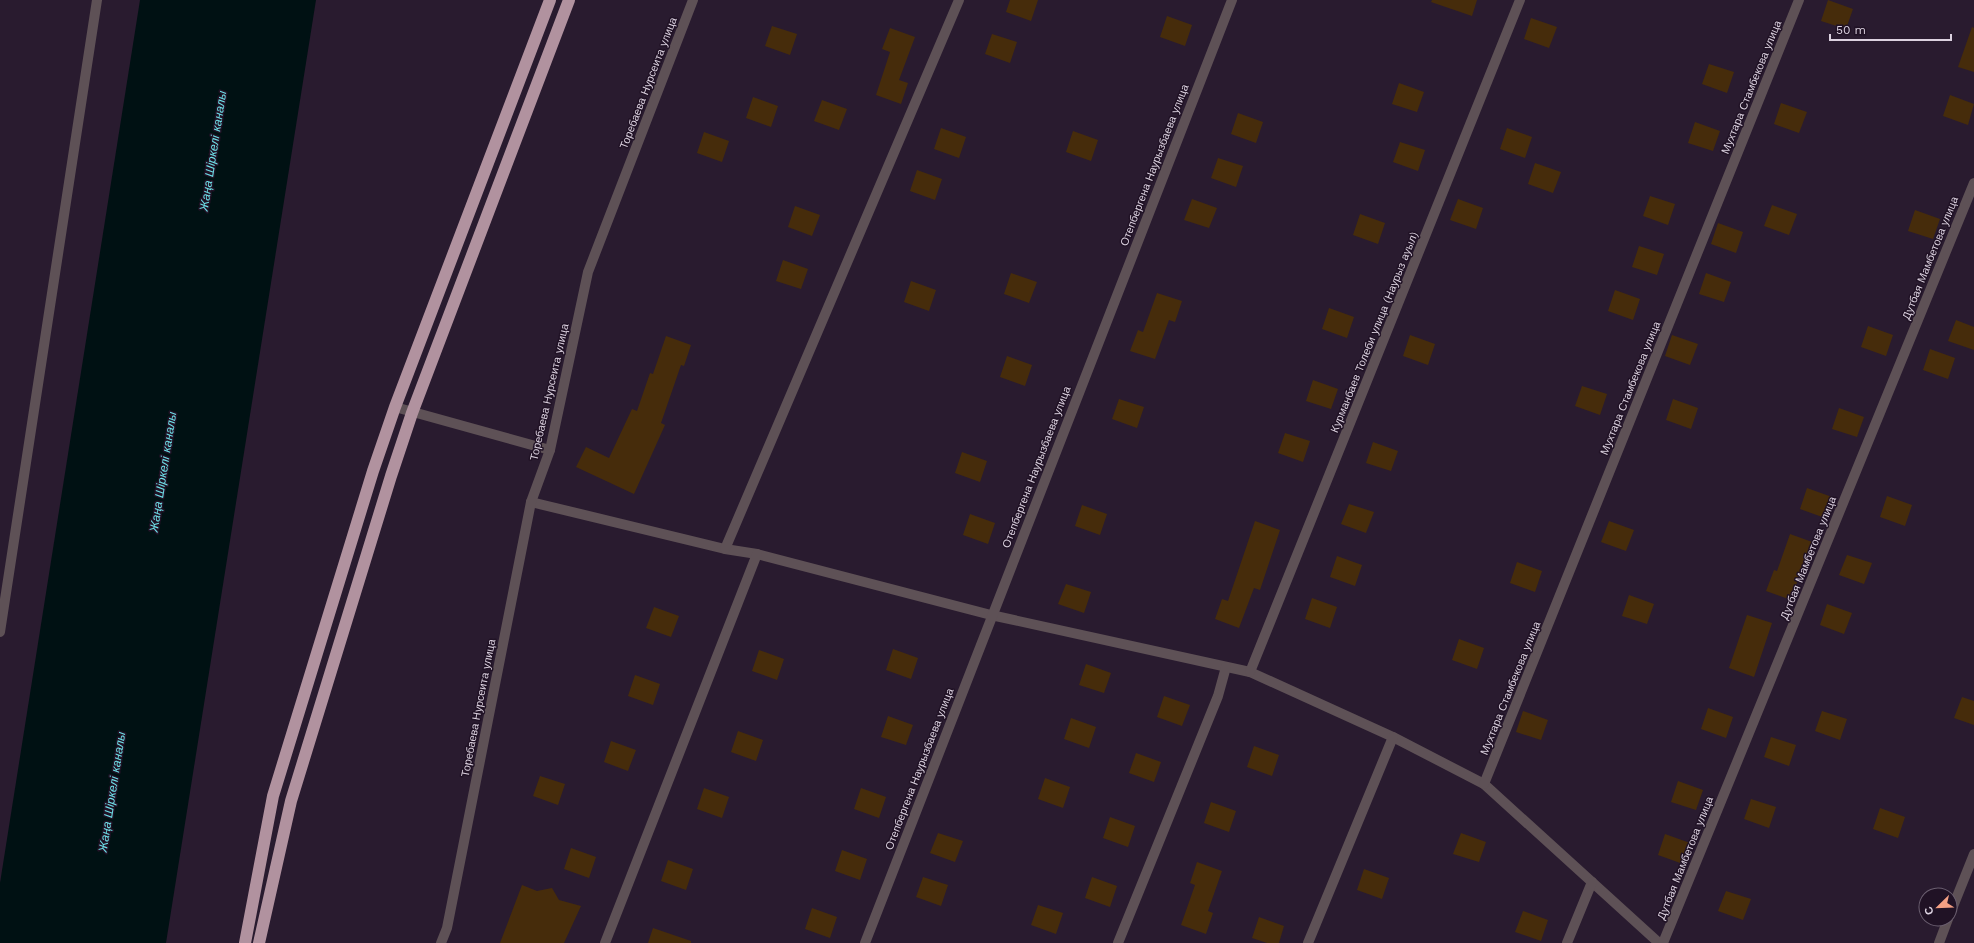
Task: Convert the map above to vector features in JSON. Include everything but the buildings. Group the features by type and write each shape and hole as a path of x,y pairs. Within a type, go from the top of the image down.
{"highway":[{"path":"245,943 273,796 373,472 395,407 550,0"},
{"path":"259,943 290,801 388,483 412,413 569,0"}],"street":[{"path":"0,632 97,0"},
{"name":"Торебаева Нурсеита улица","path":"442,943 448,920 531,502 550,450 588,272 694,0"},
{"name":"Отепбергена Наурызбаева улица","path":"865,943 991,614 1232,0"},
{"name":"Курманбаев Толеби улица (Наурыз ауыл)","path":"1250,672 1520,0"},
{"name":"Мухтара Стамбекова улица","path":"1484,784 1799,0"},
{"path":"725,549 956,1"},
{"name":"Дутбая Мамбетова улица","path":"1664,943 1974,183"},
{"path":"395,407 412,413 550,450"},
{"path":"531,502 725,549 757,554 991,614 1250,672 1393,737 1484,784 1659,943"},
{"path":"605,943 757,554"},
{"path":"1118,943 1218,696 1226,667"},
{"path":"1308,943 1393,737"},
{"path":"1958,894 1974,854"},
{"path":"1567,943 1592,882"},
{"path":"1939,943 1945,927"}],"water":[{"name":"Жаңа Шіркелі каналы","path":"140,0 316,0 166,943 0,943 0,883"}]}
